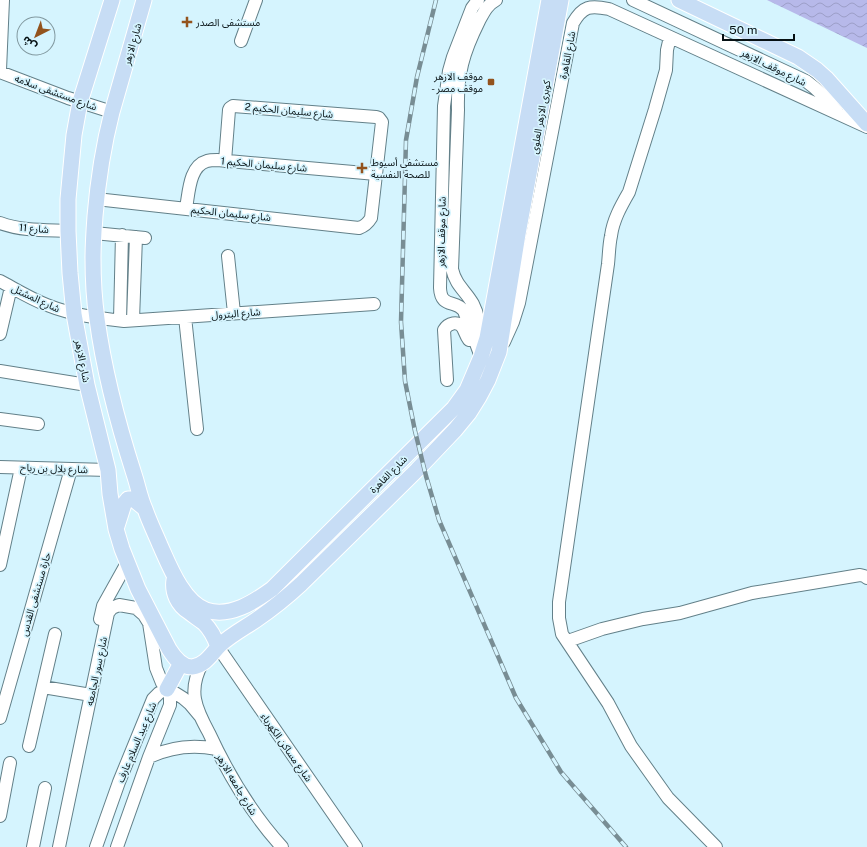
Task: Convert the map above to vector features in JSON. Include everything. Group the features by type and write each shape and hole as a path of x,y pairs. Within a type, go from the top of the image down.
{"main road":[{"name":"شارع الازهر","path":"112,0 80,102 74,135 68,198 70,273 74,314 87,385 108,470 116,529 138,589 169,649 181,663"},
{"name":"شارع الازهر","path":"144,0 112,112 100,164 94,233 94,288 97,318 109,382 126,450 144,508 174,577"},
{"name":"كوبرى الازهر العلوى","path":"513,231 549,0"},
{"name":"كوبرى الازهر العلوى","path":"513,231 561,0"},
{"path":"680,0 798,57 826,78 867,126"},
{"name":"شارع القاهرة","path":"218,647 286,598 417,470 469,413 488,380 499,352 513,231"},
{"name":"شارع القاهرة","path":"174,577 190,599 205,610 215,612 228,611 251,604 272,589 286,576 454,408 467,390 481,357 513,231"},
{"path":"108,470 115,473 120,471 122,458 126,450"},
{"path":"116,529 124,504 128,499 133,499 144,508"},
{"path":"167,689 181,663 192,667 202,664 218,647 209,629 198,618 184,608 177,600 174,589 174,577"}],"street":[{"path":"0,71 3,0"},
{"path":"241,41 256,0"},
{"name":"شارع موقف الازهر","path":"478,0 472,8 449,71 453,84 444,106 440,292 444,300 451,304 460,306 464,311 481,357"},
{"path":"481,357 479,322 469,298 455,280 452,269 458,110 453,84 473,32 486,8 490,3 496,0"},
{"name":"شارع موقف الازهر","path":"633,0 806,81 824,96 840,115"},
{"name":"شارع القاهرة","path":"499,352 511,327 518,303 573,23 578,14 585,9 597,6 608,9 867,126"},
{"path":"670,37 667,50 666,70 655,108 629,192 614,224 611,236 559,602 559,618 562,634 608,703 631,746 658,786 672,803 716,847"},
{"name":"شارع مستشفى سلامه","path":"0,71 80,102 112,112"},
{"name":"شارع سليمان الحكيم 2","path":"225,161 229,110 233,106 379,118 382,122 376,174"},
{"name":"شارع سليمان الحكيم 1","path":"186,208 191,180 196,170 203,163 208,161 217,160 376,174"},
{"name":"شارع سليمان الحكيم","path":"96,198 359,228 366,225 371,218 376,174"},
{"path":"442,205 454,205"},
{"name":"شارع 11","path":"0,223 13,227 68,231"},
{"path":"94,233 140,237 133,320"},
{"path":"120,320 122,236"},
{"path":"228,256 234,314"},
{"name":"شارع المشتل","path":"0,281 46,305 74,314 97,318"},
{"path":"0,334 11,287"},
{"name":"شارع البترول","path":"97,318 133,320 374,304"},
{"path":"185,317 198,429"},
{"path":"447,380 444,330 448,325 455,323 461,326 466,336 481,357"},
{"path":"0,371 87,385"},
{"path":"0,419 38,424"},
{"name":"شارع بلال بن رباح","path":"0,467 108,470"},
{"path":"0,565 21,468"},
{"name":"حارة مستشفى القدس","path":"0,718 71,469"},
{"name":"شارع سور الجامعه","path":"53,847 103,606 127,562"},
{"path":"568,641 602,629 643,619 680,614 752,593 860,575 867,578"},
{"name":"شارع سور الجامعه","path":"59,847 108,613 112,608 119,605 136,608 144,615 149,623 156,668 167,689"},
{"path":"29,746 55,634"},
{"name":"شارع مساكن الكهرباء","path":"218,647 356,847"},
{"name":"شارع جامعه الازهر","path":"202,664 195,680 194,689 194,698 200,716 216,749 247,803 282,847"},
{"path":"43,687 85,694"},
{"name":"شارع جامعه الازهر","path":"167,689 183,698 200,716"},
{"name":"شارع عبد السلام عارف","path":"96,847 119,782 153,699 159,693 167,689 170,696 170,704 149,757 117,847"},
{"path":"149,757 168,749 178,747 198,746 216,749"},
{"path":"0,816 10,764"},
{"path":"119,782 138,789"},
{"path":"33,847 45,788"}],"water":[{"path":"767,0 867,0 867,48"}],"railway":[{"path":"436,0 417,77 406,140 401,322 405,381 415,431 439,520 516,698 561,772 626,847"}],"place":[{"name":"مستشفى الصدر","path":"187,22"},
{"name":"موقف الازهر - موقف مصر","path":"491,82"},
{"name":"مستشفى أسيوط للصحة النفسية","path":"362,168"}]}
